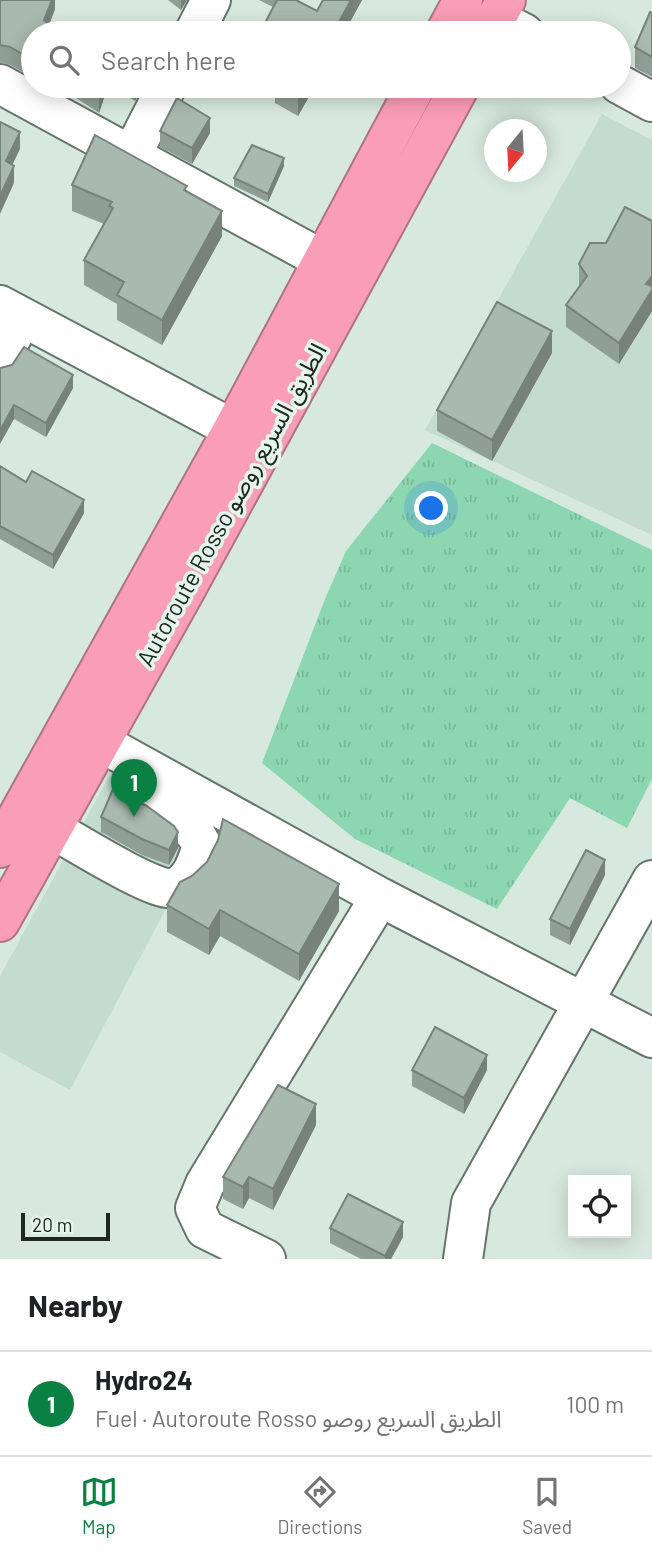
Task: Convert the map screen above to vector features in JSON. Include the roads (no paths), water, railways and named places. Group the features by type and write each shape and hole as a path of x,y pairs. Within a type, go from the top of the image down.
{"highway":[{"path":"452,21 463,0"},
{"name":"Autoroute Rosso الطريق السريع روصو","path":"0,848 233,429 410,98"},
{"name":"Autoroute Rosso الطريق السريع روصو","path":"0,922 453,98"}],"street":[{"path":"200,21 211,0"},
{"path":"0,84 21,96"},
{"path":"631,91 652,102"},
{"path":"25,98 323,260"},
{"path":"131,156 161,98"},
{"path":"0,360 11,311 233,429"},
{"path":"52,828 164,889 175,888 186,880 191,872 202,845 194,830 177,813 93,754"},
{"path":"93,754 380,897 652,1038"},
{"path":"463,1259 471,1203 652,880"},
{"path":"266,1259 205,1229 195,1208 205,1184 380,897"}],"place":[{"name":"Hydro24","path":"134,817"}]}
